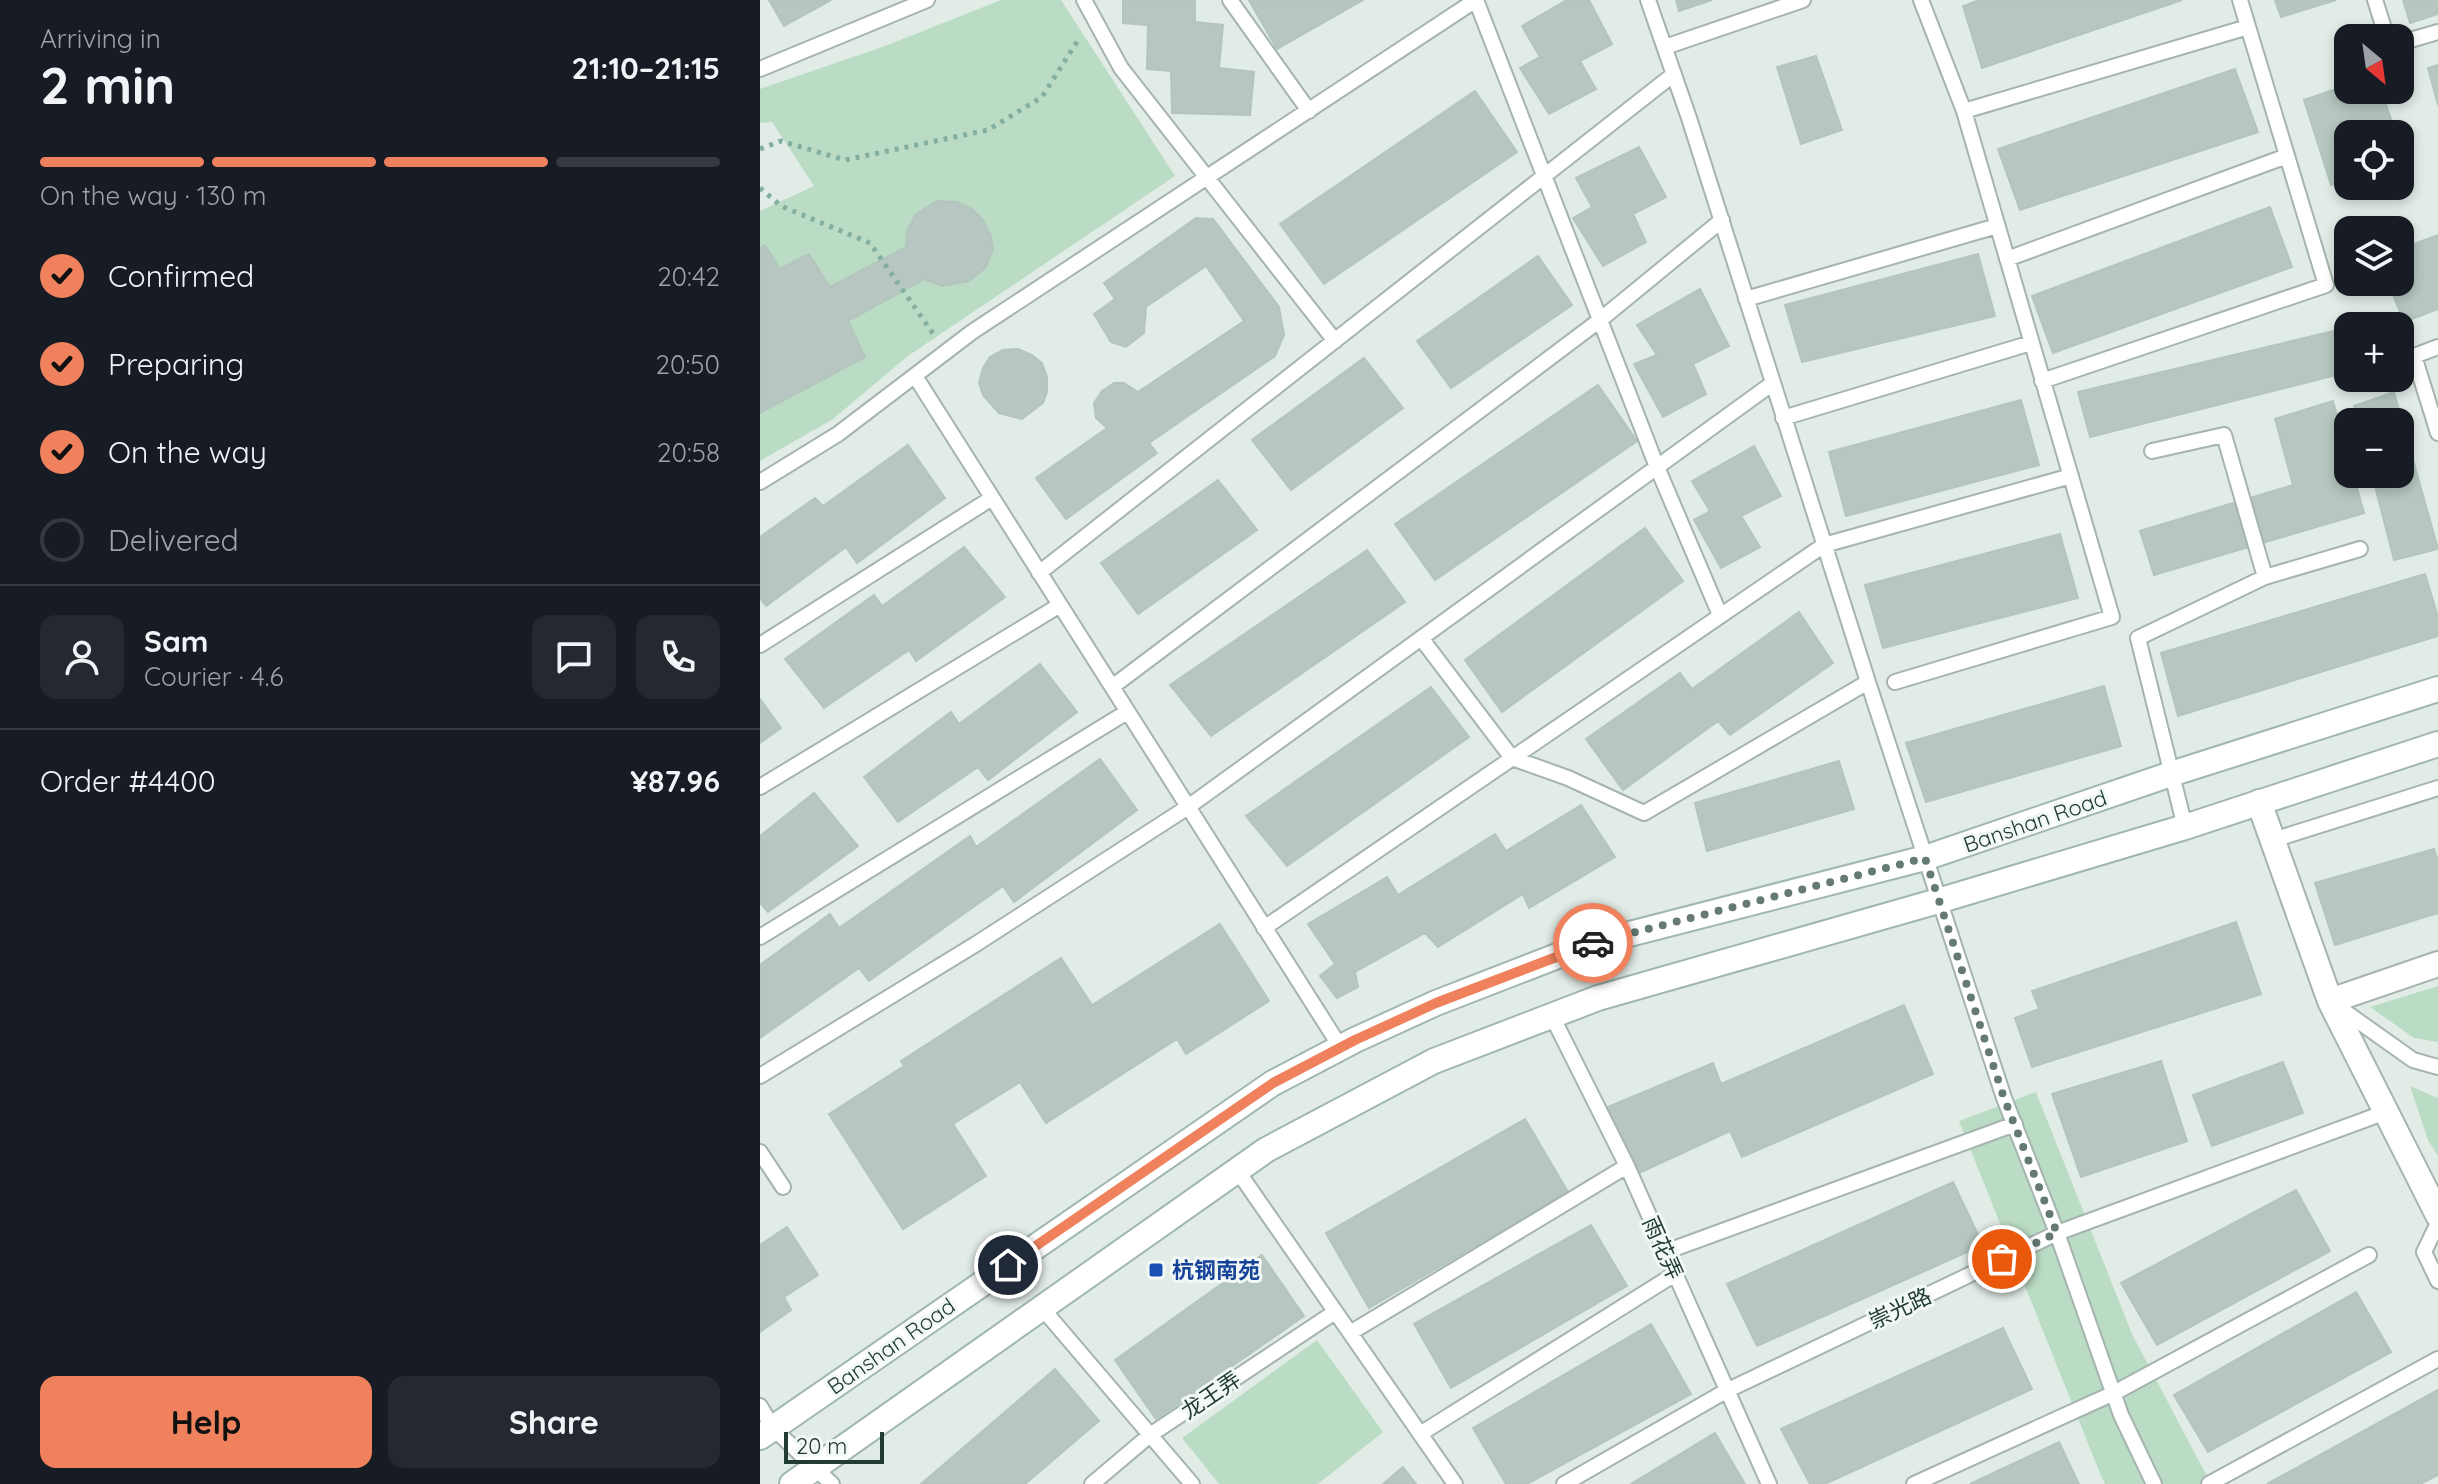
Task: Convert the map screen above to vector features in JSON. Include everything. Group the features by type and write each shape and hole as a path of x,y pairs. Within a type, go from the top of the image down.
{"main road":[{"name":"Banshan Road","path":"767,1432 1273,1083 1436,1003 1583,946 1925,858 2171,774 2438,689"},
{"name":"Banshan Road","path":"792,1484 824,1476 1042,1308 1266,1150 1434,1061 1598,998 2185,827 2438,744"},
{"path":"2259,802 2330,1001 2438,1215"},
{"path":"2330,1001 2438,964"}],"lane":[{"path":"760,69 927,0"},
{"path":"1084,0 1121,68 1335,341"},
{"path":"1230,0 1309,111"},
{"path":"760,482 838,434 972,332 1476,0 1657,467 1720,615"},
{"path":"1648,0 1722,220 1938,901 2121,1415 2154,1484"},
{"path":"1665,47 1803,0"},
{"path":"1895,682 2112,617 1964,111 1921,0"},
{"path":"2042,381 2326,285 2240,0"},
{"path":"2375,0 2383,24"},
{"path":"1964,111 2248,27"},
{"path":"2414,39 2438,32"},
{"path":"1039,573 1674,74"},
{"path":"2007,259 2287,156"},
{"path":"1112,687 1600,320 1722,220"},
{"path":"1746,299 1997,226"},
{"path":"1783,418 2031,343"},
{"path":"2438,347 2414,356 2438,433"},
{"path":"915,376 1341,1048"},
{"path":"760,1076 976,944 1188,807 1773,383"},
{"path":"2152,451 2224,435 2265,577"},
{"path":"1264,928 1824,545 2071,476"},
{"path":"760,645 992,498"},
{"path":"2185,827 2138,638 2265,577 2360,549"},
{"path":"760,787 1060,605"},
{"path":"1421,638 1512,758 1568,778 1644,813 1868,682"},
{"path":"760,937 1127,712"},
{"path":"2273,840 2438,788"},
{"path":"2330,1001 2413,1060 2438,1067"},
{"name":"雨花弄","path":"1552,1016 1627,1166 1769,1484"},
{"name":"崇光路","path":"1564,1484 1726,1391 2057,1233 2386,1112"},
{"path":"1665,1252 2015,1124"},
{"path":"760,1152 783,1187"},
{"path":"1350,1333 1627,1166"},
{"path":"1237,1170 1455,1484"},
{"path":"2438,1223 2424,1252 2438,1281"},
{"path":"1914,1484 2114,1393 2369,1255"},
{"path":"1420,1434 1675,1274"},
{"path":"1042,1308 1192,1484"},
{"name":"龙王弄","path":"1092,1484 1150,1435 1335,1312"},
{"path":"2209,1484 2232,1479 2438,1359"},
{"path":"760,1406 767,1432 824,1476"}],"path":[{"path":"760,149 781,141 845,160 988,130 1042,97 1093,16"},
{"path":"760,188 781,206 870,243 946,353"}],"green space":[{"path":"1001,0 1061,0 1175,176 908,356 833,419 760,461 760,211 814,186 772,122 760,123 760,89 885,46"},
{"path":"2438,986 2438,1042 2414,1038 2370,1007"},
{"path":"2410,1086 2438,1098 2438,1156 2428,1140"},
{"path":"2036,1092 2132,1334 2211,1484 2105,1484 2101,1476 1959,1121"},
{"path":"1317,1340 1383,1432 1318,1484 1219,1484 1182,1438"}],"building":[{"path":"769,0 831,0 784,26"},
{"path":"1123,0 1195,0 1195,22 1223,25 1219,68 1254,72 1250,115 1172,113 1171,71 1147,69 1148,25 1123,23"},
{"path":"1249,0 1363,0 1277,49"},
{"path":"1567,0 1589,0 1612,44 1580,61 1596,89 1549,114 1520,68 1540,57 1522,26"},
{"path":"1676,0 1712,0 1679,11"},
{"path":"1980,0 2182,0 1982,68 1963,6"},
{"path":"2275,0 2336,0 2281,17"},
{"path":"2403,0 2438,0 2438,14 2410,23"},
{"path":"1816,56 1842,130 1801,144 1777,67"},
{"path":"2438,65 2438,105 2428,68"},
{"path":"2235,69 2258,132 2020,210 1998,149"},
{"path":"2334,90 2334,104 2386,104 2391,120 2334,120 2334,184 2331,185 2304,100"},
{"path":"1475,91 1517,152 1324,284 1280,224"},
{"path":"1639,147 1666,197 1633,214 1646,242 1603,266 1573,218 1592,207 1576,178"},
{"path":"937,201 957,202 972,209 983,220 993,249 986,267 969,281 942,286 924,279 848,321 865,357 760,413 760,248 765,245 780,269 809,254 830,287 906,247 907,231 916,214"},
{"path":"2270,207 2292,267 2053,353 2032,296"},
{"path":"1196,218 1213,219 1279,307 1284,335 1275,356 1149,443 1157,453 1066,519 1036,478 1107,428 1096,418 1094,403 1102,391 1114,383 1124,383 1138,392 1244,321 1206,266 1146,307 1144,333 1126,347 1111,342 1094,314 1115,299 1104,283"},
{"path":"2438,235 2438,309 2414,318 2414,312 2400,312 2394,296 2414,296 2414,244"},
{"path":"1978,254 1995,316 1802,362 1785,305"},
{"path":"1538,256 1572,305 1451,388 1417,341"},
{"path":"1700,289 1729,346 1693,364 1706,394 1663,417 1634,364 1657,355 1637,325"},
{"path":"2334,331 2334,376 2090,437 2078,392"},
{"path":"1018,349 1042,363 1047,377 1043,403 1022,419 999,413 983,395 979,383 990,357 1003,350"},
{"path":"1364,358 1403,408 1291,490 1252,440"},
{"path":"1598,385 1637,441 1435,580 1395,524"},
{"path":"2394,392 2398,408 2354,408"},
{"path":"2021,400 2039,465 1846,516 1829,452"},
{"path":"2333,401 2334,488 2357,488 2364,513 2154,575 2140,531 2293,485 2275,419"},
{"path":"908,445 945,498 857,563 846,547 766,606 760,598 760,537 815,498 823,506"},
{"path":"1754,446 1781,496 1741,516 1760,547 1721,568 1694,520 1710,511 1692,481"},
{"path":"2414,463 2438,549 2394,560 2376,488 2414,488"},
{"path":"1218,480 1257,530 1138,614 1101,563"},
{"path":"1645,528 1683,581 1502,712 1465,660"},
{"path":"2060,534 2078,598 1883,648 1865,585"},
{"path":"964,547 1005,597 916,661 909,650 824,708 785,659 874,595 882,606"},
{"path":"1367,550 1405,602 1211,736 1170,685"},
{"path":"2425,574 2438,617 2438,636 2178,716 2161,653"},
{"path":"1799,612 1833,663 1730,735 1718,721 1623,790 1586,739 1680,673 1692,689"},
{"path":"1040,664 1077,712 988,780 978,767 898,822 864,777 951,712 959,724"},
{"path":"2104,686 2121,746 1926,802 1906,743"},
{"path":"1431,687 1469,737 1287,866 1246,816"},
{"path":"760,699 781,728 760,743"},
{"path":"1100,759 1137,810 1014,902 1003,886 869,981 859,968 760,1038 760,965 830,914 839,928 970,836 976,847"},
{"path":"1839,761 1854,809 1707,851 1695,803"},
{"path":"814,793 858,846 768,912 760,903 760,836"},
{"path":"1581,805 1615,857 1529,908 1523,894 1438,947 1425,933 1355,972 1358,987 1337,998 1320,976 1335,964 1308,924 1387,877 1398,895 1495,834 1506,851"},
{"path":"2434,849 2438,861 2438,913 2335,945 2315,883"},
{"path":"2236,922 2261,994 2032,1067 2015,1018 2039,1009 2032,991"},
{"path":"1220,924 1269,1001 1186,1054 1177,1039 1046,1123 1020,1082 953,1124 986,1176 903,1229 829,1114 904,1066 901,1061 1061,958 1092,1005"},
{"path":"1904,1005 1933,1074 1742,1157 1730,1131 1635,1175 1603,1109 1713,1063 1721,1084"},
{"path":"2161,1061 2187,1141 2081,1177 2052,1094"},
{"path":"2283,1062 2303,1113 2212,1146 2193,1095"},
{"path":"1525,1119 1568,1192 1369,1308 1326,1233"},
{"path":"1953,1182 1983,1245 1757,1346 1727,1284"},
{"path":"2296,1190 2330,1251 2157,1345 2121,1283"},
{"path":"1591,1225 1627,1286 1451,1388 1414,1324"},
{"path":"787,1227 818,1275 784,1297 791,1310 760,1332 760,1245"},
{"path":"1262,1255 1304,1316 1156,1419 1115,1360"},
{"path":"2356,1292 2391,1352 2208,1452 2174,1395"},
{"path":"1651,1324 1691,1394 1527,1484 1506,1484 1473,1428"},
{"path":"2003,1328 2032,1389 1825,1484 1810,1484 1781,1429"},
{"path":"1055,1369 1099,1421 1025,1484 921,1484"},
{"path":"2438,1390 2438,1475 2420,1484 2267,1484"},
{"path":"1715,1433 1745,1484 1631,1484"},
{"path":"2059,1442 2079,1484 1970,1484"},
{"path":"1403,1467 1416,1484 1383,1484"}],"way so far":[{"path":"1593,943 1925,858 2004,1098 2057,1233 2002,1259"}],"place":[{"name":"杭钢南苑","path":"1156,1270"}],"route":[{"path":"1008,1265 1273,1083 1355,1040 1436,1003 1593,943"}]}
